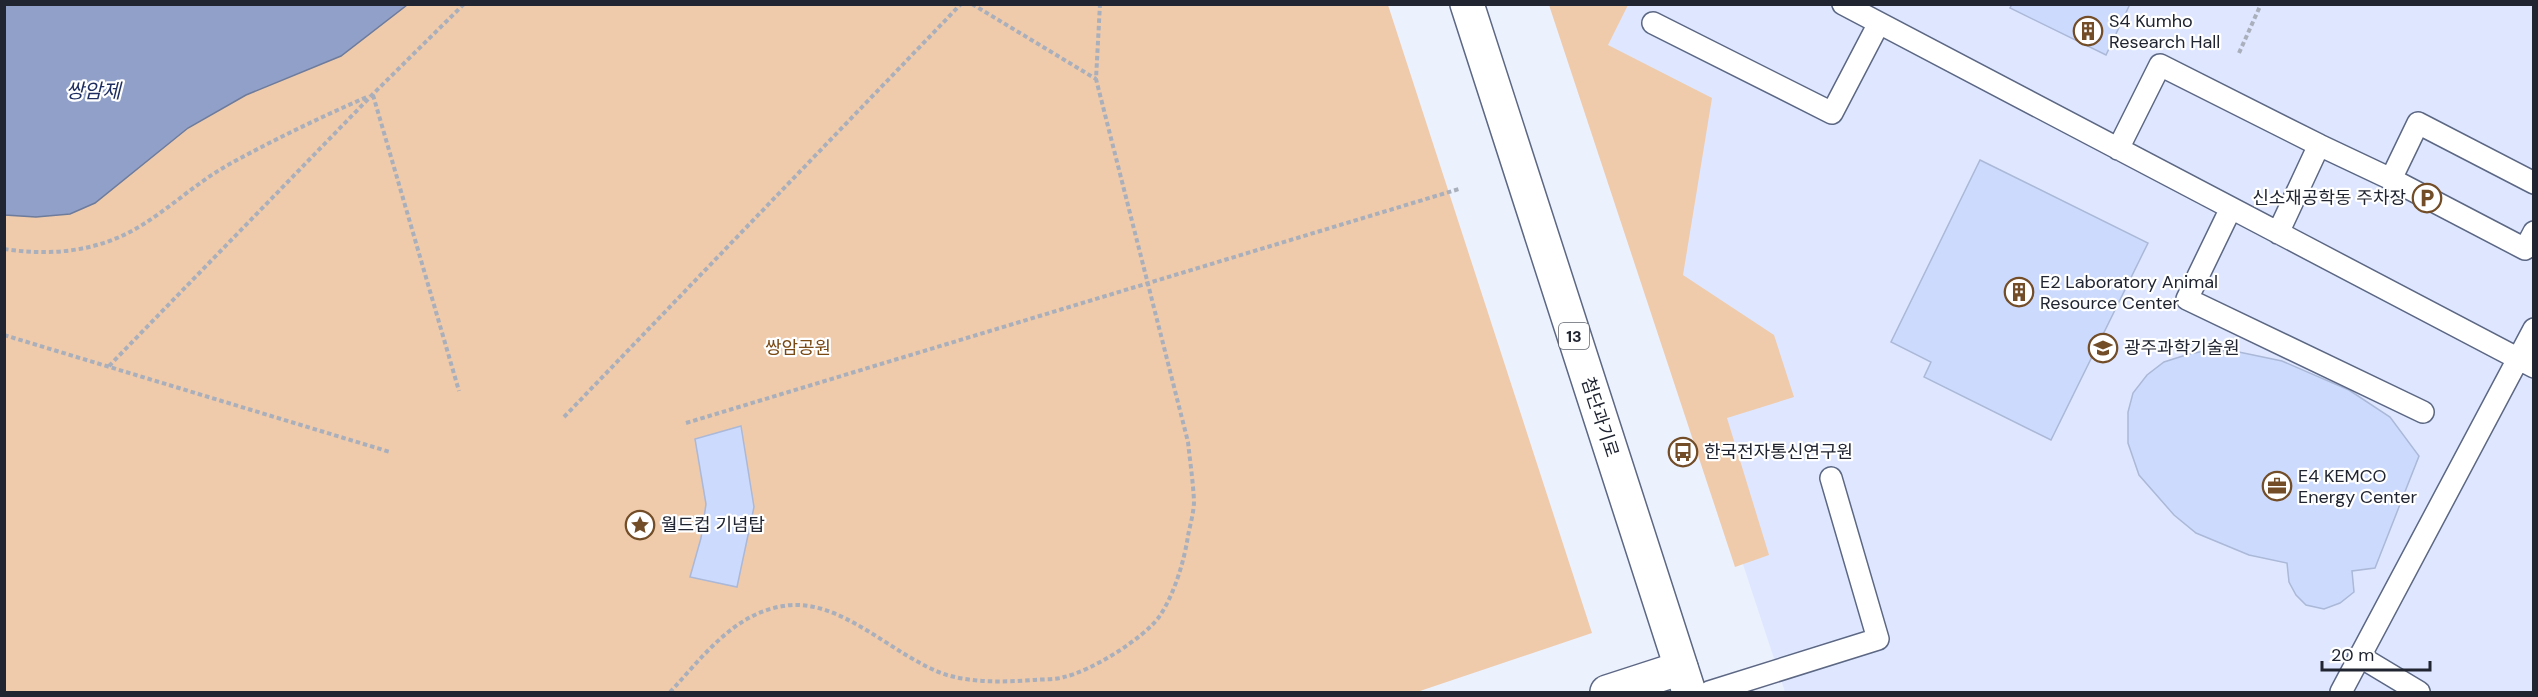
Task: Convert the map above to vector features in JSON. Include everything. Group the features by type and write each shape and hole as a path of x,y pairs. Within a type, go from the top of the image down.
{"main road":[{"name":"첨단과기로","path":"1467,4 1685,680"},
{"path":"1607,693 1685,680"}],"lane":[{"path":"1845,5 2526,363"},
{"path":"1653,23 1832,113 1879,23"},
{"path":"2118,149 2160,65 2319,146 2391,179 2524,249 2534,232"},
{"path":"2391,179 2418,123 2534,183"},
{"path":"2278,233 2319,146"},
{"path":"2231,208 2187,299 2423,412"},
{"path":"2341,693 2359,656 2526,363 2534,329"},
{"path":"1709,693 1878,639 1830,477"},
{"path":"2359,656 2419,693"}],"path":[{"path":"109,366 373,94 464,4"},
{"path":"564,417 961,4"},
{"path":"972,4 1096,79"},
{"path":"670,693 724,634 744,620 783,606 801,605 825,610 849,621 924,666 949,675 977,681 1007,682 1064,677 1117,654 1158,617 1184,564 1194,502 1188,442 1096,79 1100,4"},
{"path":"2239,53 2261,4"},
{"path":"4,249 29,253 58,253 87,249 116,238 137,228 224,168 292,130 373,94"},
{"path":"373,94 459,391"},
{"path":"686,423 1459,189"},
{"path":"4,335 390,452"}],"shaded area":[{"name":"광주과학기술원","path":"1559,5 2533,5 2533,692 1785,692"}],"green space":[{"name":"쌍암공원","path":"4,5 1388,5 1592,633 1417,692 5,692"},
{"path":"1549,5 1628,5 1608,45 1712,98 1683,275 1774,335 1794,397 1727,418 1769,555 1735,567"}],"water":[{"name":"쌍암제","path":"4,5 407,5 341,56 246,95 188,128 95,203 70,214 36,217 5,215"}],"building":[{"name":"S4 Kumho Research Hall","path":"2012,4 2130,4 2106,55 2010,8"},
{"name":"E2 Laboratory Animal Resource Center","path":"1980,160 2148,243 2051,440 1924,377 1931,362 1891,342"},
{"name":"E4 KEMCO Energy Center","path":"2210,350 2234,351 2282,361 2349,390 2390,417 2419,456 2375,568 2352,571 2354,592 2340,603 2324,609 2306,605 2296,595 2289,582 2287,563 2249,555 2196,533 2174,515 2139,475 2128,443 2128,412 2133,393 2147,375 2164,362"},
{"path":"741,426 754,507 737,587 690,577 701,538 706,504 695,439"}],"place":[{"name":"S4 Kumho Research Hall","path":"2088,31"},
{"name":"신소재공학동 주차장","path":"2427,198"},
{"name":"E2 Laboratory Animal Resource Center","path":"2019,292"},
{"name":"광주과학기술원","path":"2103,348"},
{"name":"한국전자통신연구원","path":"1683,452"},
{"name":"E4 KEMCO Energy Center","path":"2277,486"},
{"name":"월드컵 기념탑","path":"640,525"}]}
